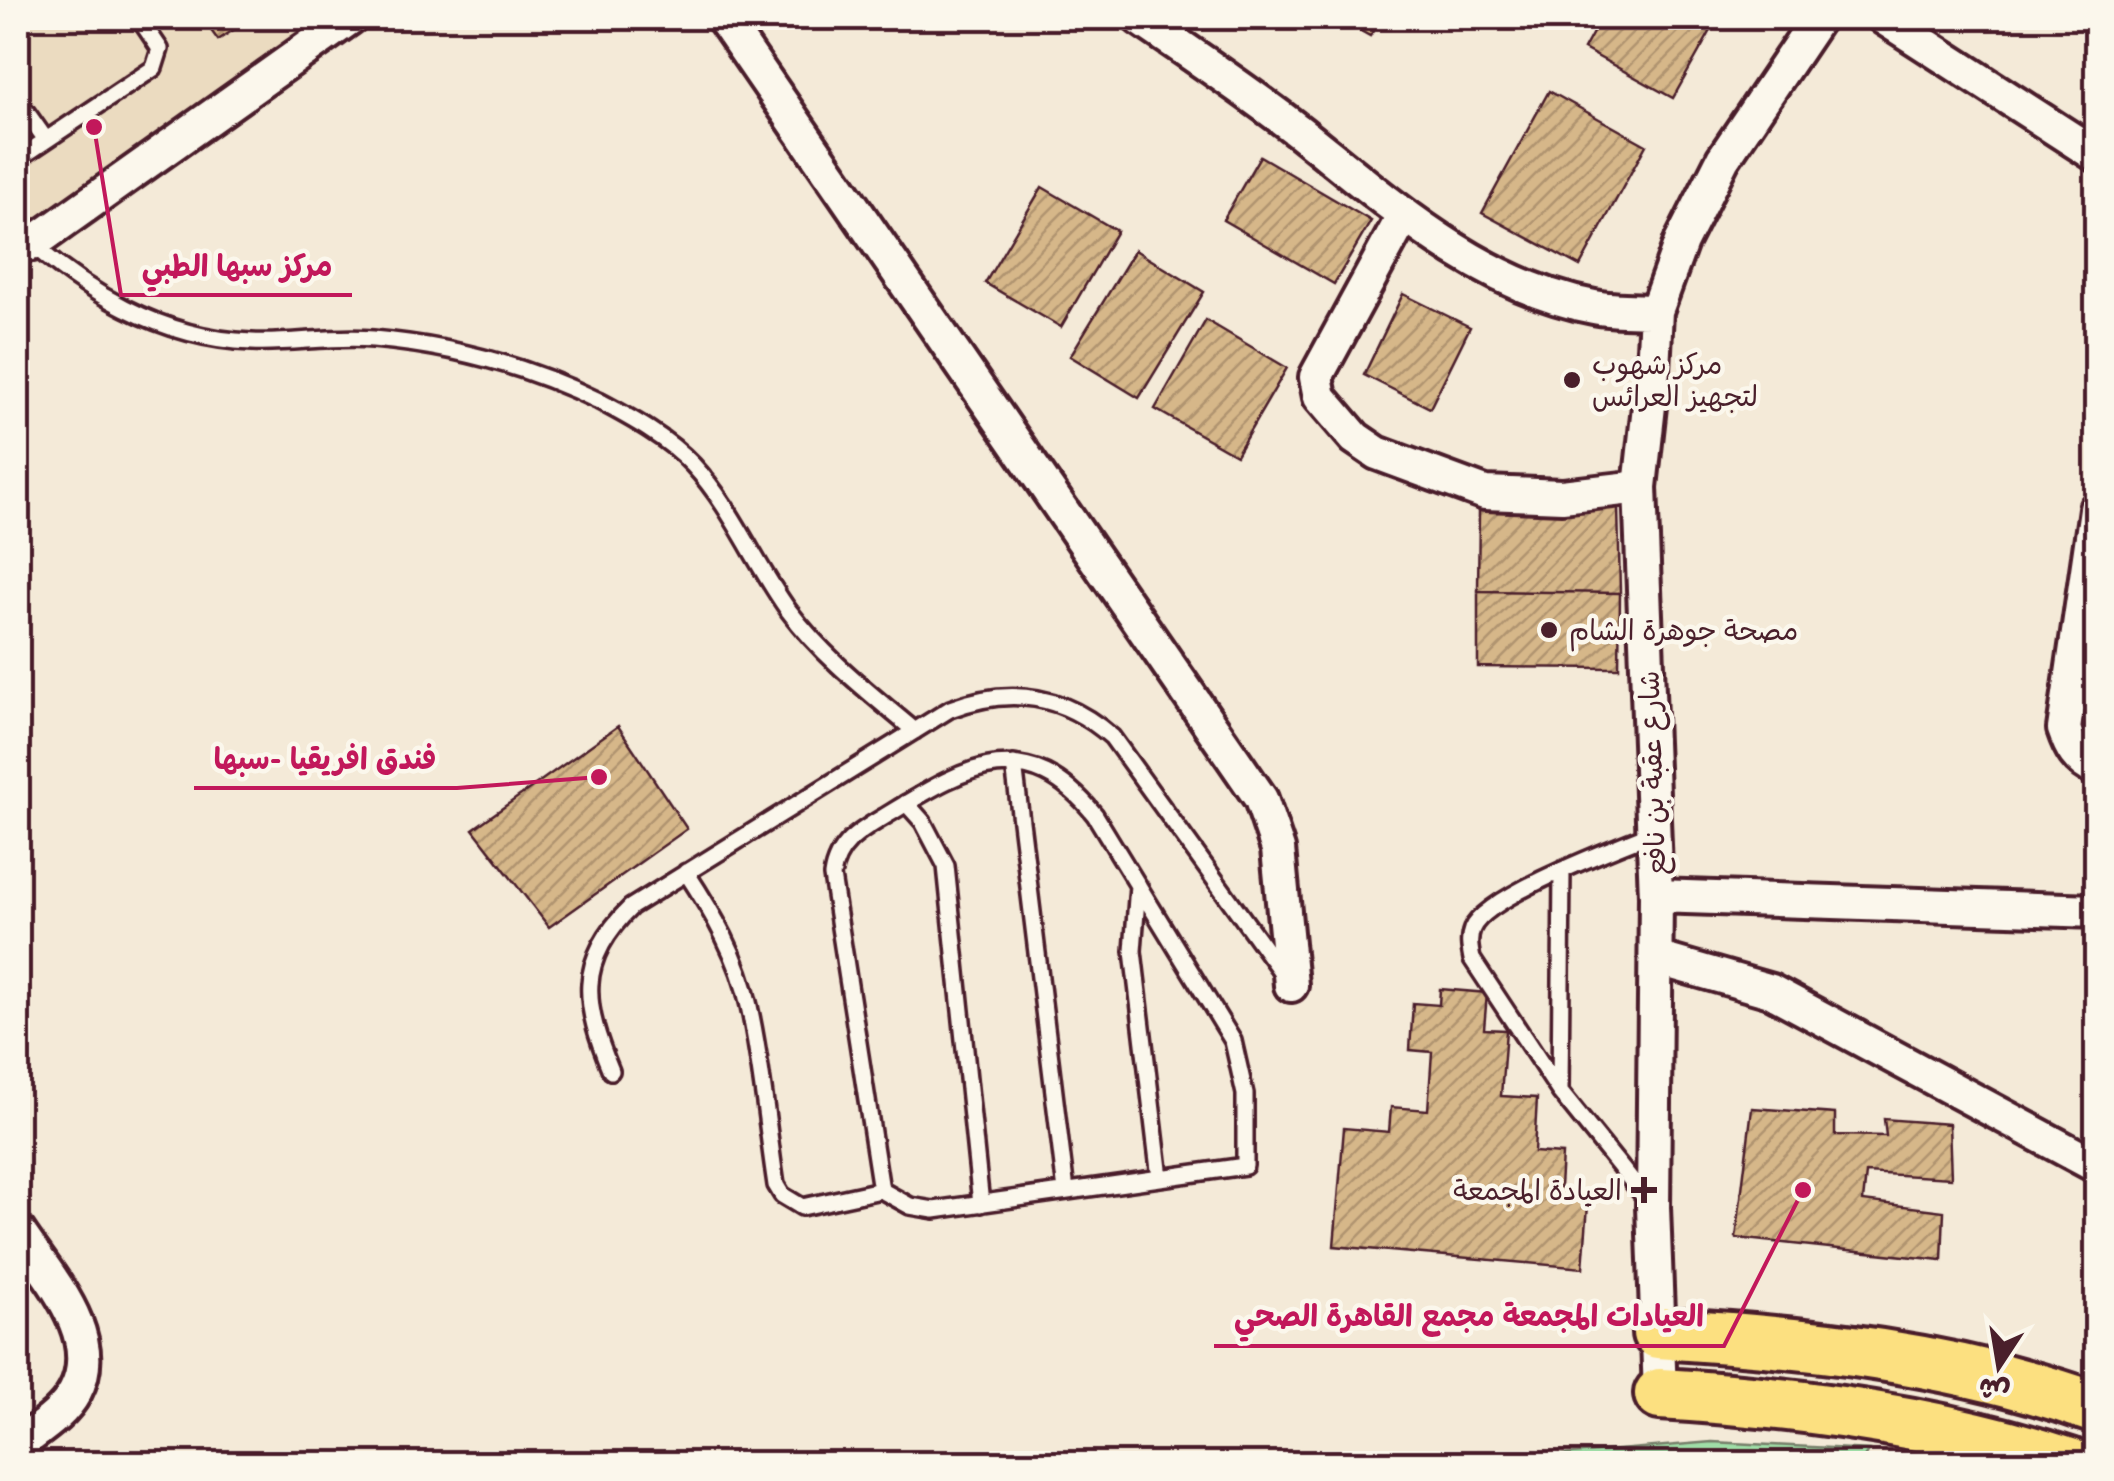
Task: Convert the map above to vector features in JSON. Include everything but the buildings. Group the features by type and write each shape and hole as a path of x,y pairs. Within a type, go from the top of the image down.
{"main road":[{"path":"1658,1333 1866,1351 1943,1364 2052,1392 2096,1408"},
{"path":"1660,1394 1838,1410 1934,1428 2070,1464"}],"street":[{"path":"25,237 350,18"},
{"path":"723,18 1262,799 1278,848 1291,985"},
{"path":"1139,18 1298,130 1403,216 1525,286 1595,308 1656,311"},
{"name":"شارع عقبة بن نافع","path":"1660,1394 1653,1207 1656,896 1640,487 1656,311 1680,242 1723,160 1818,18"},
{"path":"1884,18 2096,155"},
{"path":"1403,216 1316,377 1320,397 1355,438 1377,453 1485,493 1562,496 1640,487"},
{"path":"2096,508 2064,729 2071,749 2086,765 2096,769"},
{"path":"1656,896 2096,911"},
{"path":"1656,958 1771,991 2096,1166"},
{"path":"18,1232 71,1312 82,1338 84,1366 75,1392 58,1414 18,1444"}],"lane":[{"path":"18,158 154,68 160,49 139,18"},
{"path":"18,100 46,140"},
{"path":"25,237 56,266 100,296 148,319 199,334 252,342 369,338 426,345 484,356 597,400 668,444 693,466 738,528 790,612 847,674 915,731"},
{"path":"612,1072 592,1026 590,987 600,948 631,906 950,709 998,696 1047,699 1092,720 1127,756 1291,985"},
{"path":"686,872 720,929 749,1005 776,1184 782,1195 802,1206 814,1207 882,1190 922,1209 981,1204 1245,1166 1245,1094 1233,1040 1080,796 1060,780 1014,764 965,770 846,842 834,862 832,876 882,1190"},
{"path":"1014,764 1066,1191"},
{"path":"906,803 923,822 946,866 981,1204"},
{"path":"1653,1207 1560,1092 1472,960 1469,943 1472,927 1485,911 1562,870 1654,832"},
{"path":"1560,1092 1562,870"},
{"path":"1138,885 1134,961 1160,1178"}],"shaded area":[{"path":"18,18 322,18 18,237"}],"green space":[{"path":"1712,1442 1869,1450 1860,1464 1466,1463"}],"place":[{"name":"مركز سبها الطبي","path":"94,127"},
{"name":"مركز شهوب لتجهيز العرائس","path":"1572,380"},
{"name":"مصحة جوهرة الشام","path":"1549,630"},
{"name":"فندق افريقيا -سبها","path":"599,777"},
{"name":"العيادة المجمعة","path":"1644,1190"},
{"name":"العيادات المجمعة مجمع القاهرة الصحي","path":"1803,1190"}]}
